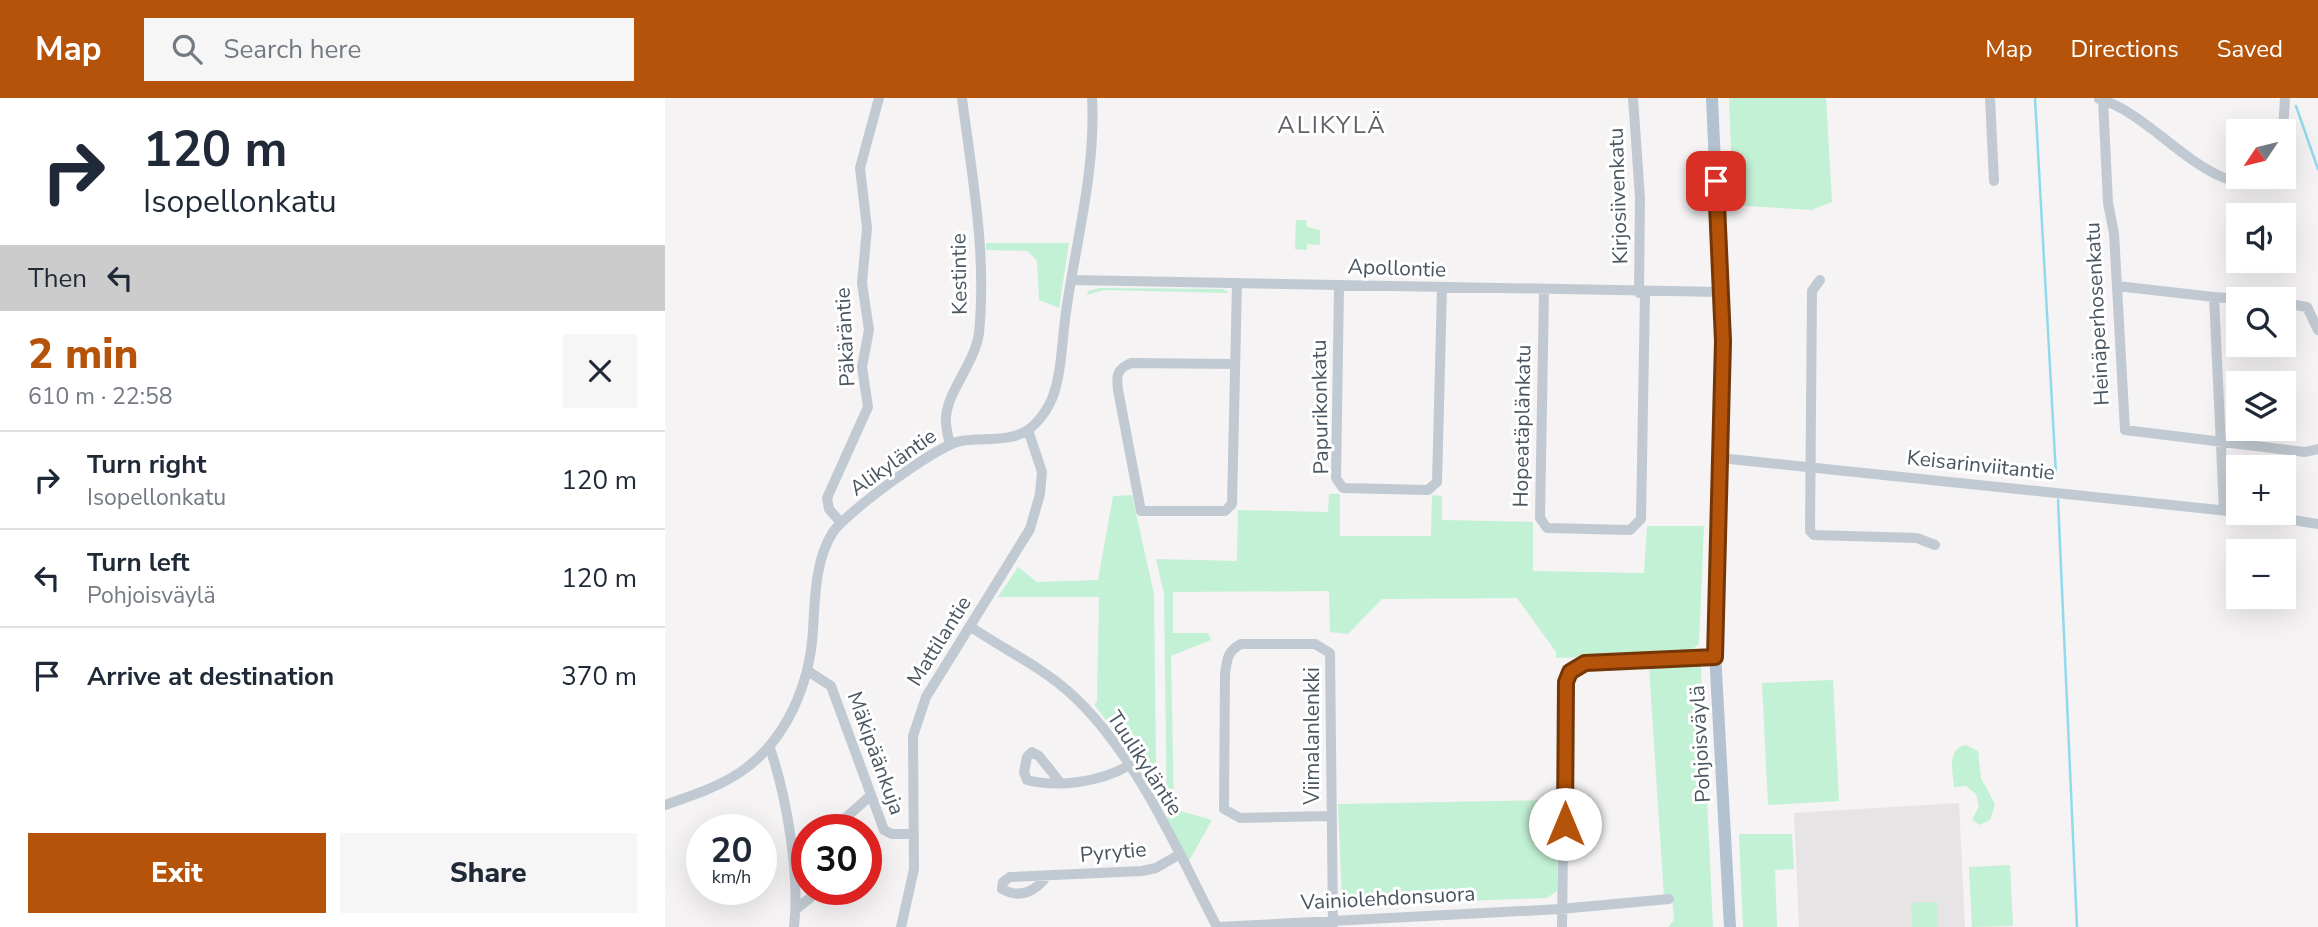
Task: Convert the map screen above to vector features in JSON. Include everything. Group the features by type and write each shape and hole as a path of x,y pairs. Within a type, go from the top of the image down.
{"main road":[{"name":"Pohjoisväylä","path":"1712,98 1723,341 1715,657 1730,927"}],"street":[{"name":"Päkäräntie","path":"841,523 829,509 827,498 868,407 862,367 869,330 862,283 867,229 860,168 879,98"},
{"name":"Kestintie","path":"950,444 947,411 975,347 982,297 981,244 962,98"},
{"path":"1028,430 1043,414 1053,396 1094,137 1092,98"},
{"name":"Kirjosiivenkatu","path":"1633,98 1640,198 1642,293"},
{"path":"1990,98 1994,181"},
{"path":"2284,119 2285,98"},
{"path":"2099,99 2134,114 2215,174 2226,179"},
{"name":"Heinäperhosenkatu","path":"2099,99 2108,203 2115,233 2125,430 2220,443"},
{"path":"1820,280 1812,291 1810,531 1814,535 1916,538 1935,545"},
{"name":"Apollontie","path":"1073,281 1642,293 1721,292"},
{"path":"1234,364 1132,363 1122,367 1116,376 1142,510 1225,511 1232,504 1237,284"},
{"name":"Papurikonkatu","path":"1339,286 1336,478 1343,488 1367,489 1428,490 1437,482 1442,289"},
{"path":"2117,286 2226,298"},
{"name":"Hopeatäplänkatu","path":"1544,291 1540,518 1547,528 1630,530 1641,519 1642,293"},
{"path":"2214,297 2224,510"},
{"path":"2296,305 2307,307 2318,330"},
{"name":"Alikyläntie","path":"665,805 730,778 770,748 796,703 807,671 817,576 824,553 841,523 950,444 995,440 1028,430"},
{"name":"Mattilantie","path":"901,927 914,869 913,736 926,697 1030,529 1040,494 1040,458 1028,430"},
{"path":"2220,443 2305,452 2318,449"},
{"name":"Keisarinviitantie","path":"1720,458 2224,510"},
{"path":"2296,520 2318,524"},
{"name":"Tuulikyläntie","path":"971,627 1068,691 1091,714 1128,766 1217,927"},
{"name":"Viimalanlenkki","path":"1331,816 1240,818 1224,809 1225,674 1227,654 1234,647 1241,644 1315,644 1330,653 1333,923"},
{"path":"1562,927 1560,909 1565,824 1566,682 1570,672 1585,663 1715,657"},
{"name":"Mäkipäänkuja","path":"807,671 831,686 842,708 848,738 865,775 870,796 884,830 892,834 914,834"},
{"path":"770,748 779,776 796,909 794,927"},
{"path":"1059,781 1098,779 1128,766"},
{"path":"850,814 870,796"},
{"name":"Pyrytie","path":"1047,876 1142,871 1156,868 1179,854"},
{"name":"Vainiolehdonsuora","path":"1217,927 1560,909 1669,899"},
{"path":"796,909 801,905"},
{"path":"1444,915 1444,927"}],"shaded area":[{"path":"1959,803 1965,927 1799,927 1794,813"}],"green space":[{"path":"1729,98 1826,98 1832,202 1811,210 1733,205"},
{"path":"1296,220 1306,220 1307,227 1320,230 1320,245 1307,244 1307,250 1295,249"},
{"path":"986,243 1069,243 1059,308 1039,300 1037,261 1028,251 986,250"},
{"path":"1100,288 1223,289 1229,293 1104,290 1087,295 1088,291"},
{"path":"1329,494 1340,494 1340,536 1431,536 1432,495 1442,496 1442,520 1533,522 1533,571 1644,573 1647,526 1704,526 1699,644 1689,652 1556,658 1556,652 1517,598 1382,599 1348,634 1330,632 1329,591 1173,592 1173,633 1208,633 1211,640 1171,656 1174,809 1212,820 1189,861 1167,820 1164,594 1156,559 1237,561 1238,510 1328,512"},
{"path":"1132,495 1154,594 1156,764 1145,773 1094,704 1097,702 1099,597 998,597 1018,567 1037,582 1098,580 1113,496"},
{"path":"1693,662 1701,667 1713,927 1668,927 1674,920 1672,897 1664,897 1649,667"},
{"path":"1833,680 1839,801 1768,805 1762,683"},
{"path":"1966,745 1978,751 1981,778 1995,804 1990,820 1980,825 1972,820 1979,806 1976,794 1966,786 1954,787 1953,756 1960,747"},
{"path":"1557,800 1557,891 1547,898 1348,905 1342,899 1338,804"},
{"path":"1739,834 1792,834 1794,869 1775,870 1777,927 1743,927"},
{"path":"2010,865 2013,926 1972,927 1969,867"},
{"path":"1937,902 1938,927 1912,927 1911,903"}],"waterway":[{"path":"2035,98 2056,475"},
{"path":"2296,106 2318,169"},
{"path":"2058,500 2077,927"}],"district":[{"name":"ALIKYLÄ","path":"1332,125"}],"route":[{"path":"1565,824 1566,682 1570,672 1585,663 1715,657 1723,341 1716,181"}]}
